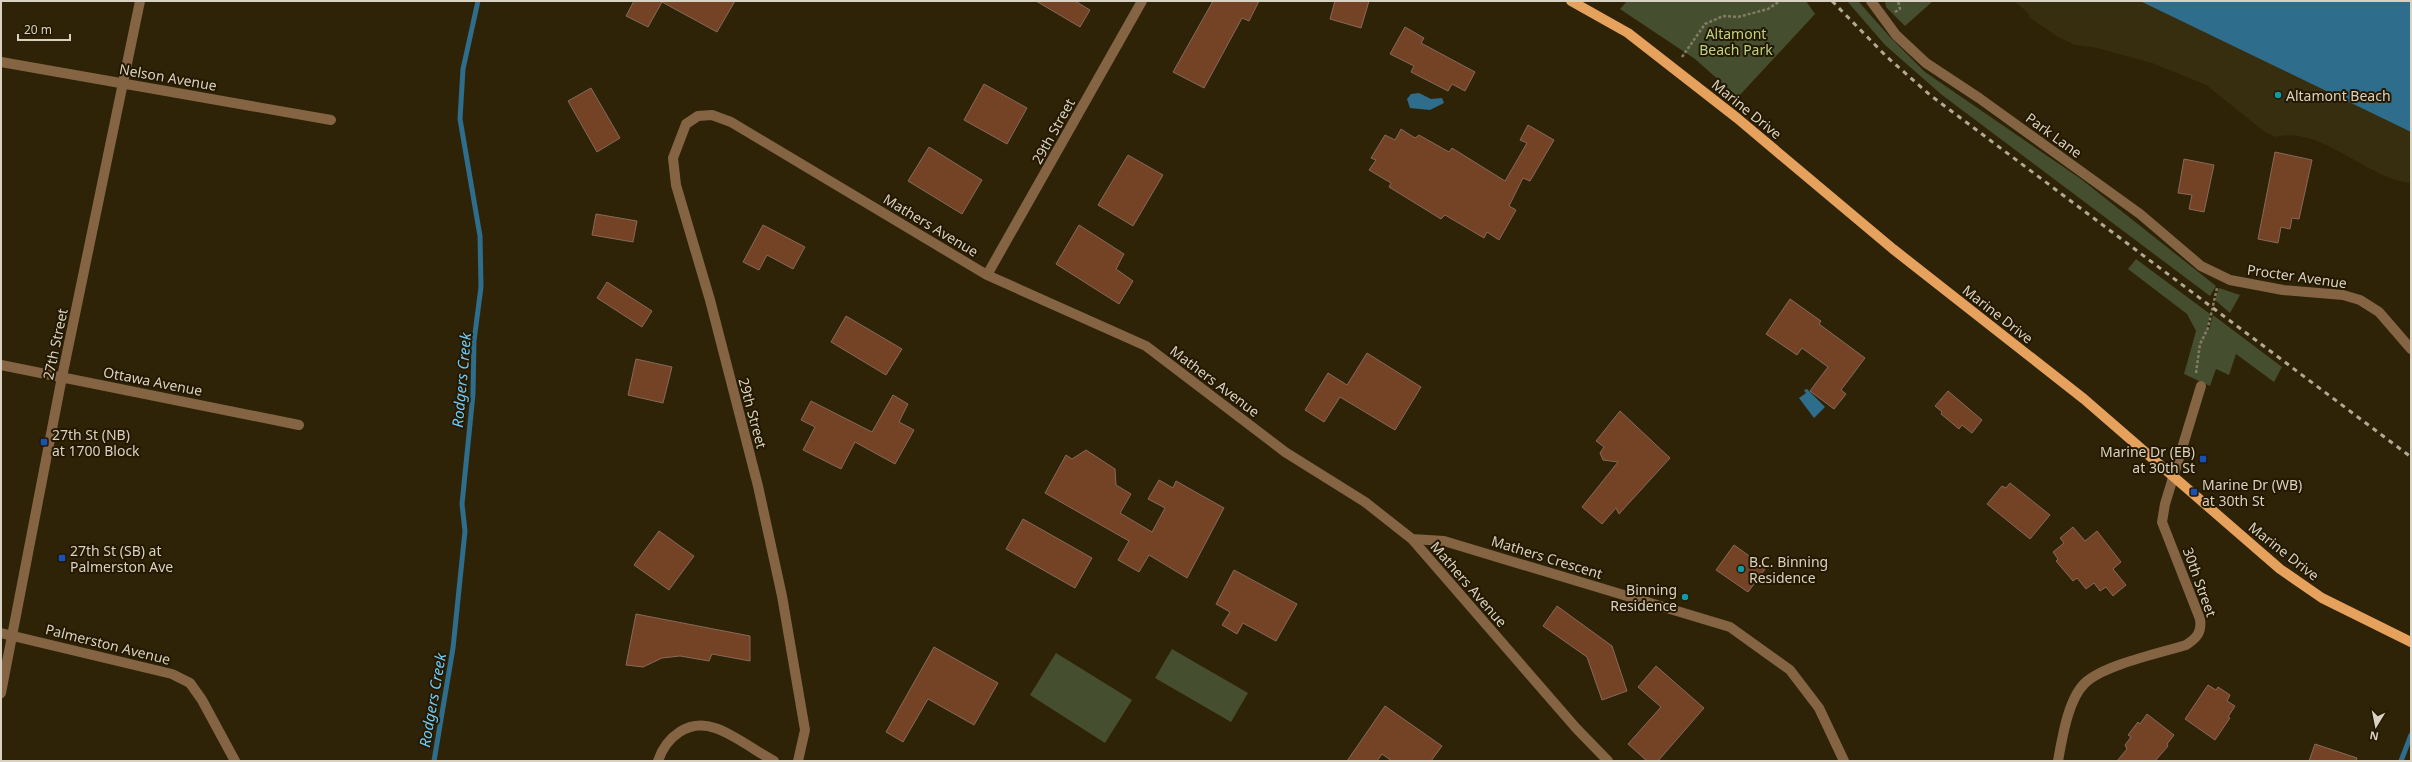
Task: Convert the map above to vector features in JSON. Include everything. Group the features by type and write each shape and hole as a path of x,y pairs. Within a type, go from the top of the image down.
{"main road":[{"name":"Marine Drive","path":"1571,1 1628,33 1737,118 1893,249 2084,399 2280,569 2322,598 2411,642"}],"street":[{"name":"27th Street","path":"1,692 62,377 140,1"},
{"name":"29th Street","path":"987,275 1142,1"},
{"name":"Park Lane","path":"1871,1 1896,35 1926,63 1979,98 2140,214 2201,266 2230,280"},
{"name":"Nelson Avenue","path":"1,62 331,120"},
{"name":"29th Street","path":"731,122 712,115 698,116 686,124 673,158 676,185 710,300 758,486 782,596 805,730 798,761"},
{"name":"Mathers Avenue","path":"731,122 987,275 1146,346 1285,452 1365,502 1412,539 1571,722 1608,761"},
{"name":"Procter Avenue","path":"2230,280 2283,290 2343,295 2360,300 2379,312 2411,349"},
{"name":"Ottawa Avenue","path":"1,365 299,425"},
{"name":"30th Street","path":"2058,761 2061,742 2074,700 2085,683 2101,672 2186,645 2194,640 2201,628 2200,619 2162,522 2165,504 2173,476 2201,386"},
{"name":"Mathers Crescent","path":"1412,539 1444,541 1730,627 1790,670 1819,708 1844,761"},
{"name":"Palmerston Avenue","path":"1,633 172,674 190,683 202,700 235,761"},
{"path":"658,761 668,741 677,731 696,726 714,727 774,761"}],"path":[{"path":"1682,57 1705,24 1723,16 1738,17 1768,9 1780,1"},
{"path":"1896,11 1900,9 1898,1"},
{"path":"2201,386 2196,378 2200,344 2208,328 2218,287"}],"green space":[{"name":"Altamont Beach Park","path":"1627,1 1806,1 1815,14 1738,97 1695,59 1620,9"},
{"path":"1847,1 1858,1 1890,37 1925,72 2081,179 2216,286 2210,296 1942,95 1885,45"},
{"path":"1885,1 1933,1 1905,26 1886,7"},
{"path":"2136,259 2210,314 2207,329 2209,330 2213,315 2282,367 2274,382 2236,354 2229,375 2216,369 2210,386 2184,374 2196,331 2187,314 2128,269"},
{"path":"2219,288 2240,295 2230,313 2215,300"},
{"path":"1172,649 1248,693 1231,722 1155,678"},
{"path":"1056,653 1132,700 1105,743 1030,695"}],"sand":[{"name":"Altamont Beach","path":"2014,1 2140,1 2411,132 2411,183 2394,179 2377,172 2327,145 2310,139 2293,135 2276,137 2265,132 2206,85 2152,63 2093,47 2075,45 2058,37 2030,18 2028,13"}],"water":[{"path":"2140,1 2411,1 2411,132"},
{"path":"1419,93 1431,99 1442,98 1444,103 1430,110 1410,108 1407,99 1411,94"},
{"path":"1807,389 1825,407 1814,418 1799,398 1806,393 1804,390"}],"building":[{"path":"634,1 735,1 717,32 662,2 648,27 626,16"},
{"path":"1036,1 1075,1 1090,10 1080,27"},
{"path":"1213,1 1259,1 1249,21 1242,18 1204,88 1173,72"},
{"path":"1335,1 1369,1 1361,28 1330,19"},
{"path":"1405,27 1424,38 1421,43 1475,72 1465,91 1452,84 1448,91 1411,72 1414,66 1390,54"},
{"path":"984,84 1027,108 1007,144 964,120"},
{"path":"591,88 620,138 597,152 568,101"},
{"path":"1528,125 1554,140 1530,181 1523,178 1509,206 1516,210 1499,240 1487,232 1484,238 1445,215 1441,219 1389,187 1391,183 1369,170 1376,160 1371,158 1385,135 1395,140 1401,129 1415,138 1419,135 1449,152 1452,148 1505,181 1527,143 1520,140"},
{"path":"929,147 982,180 962,214 908,181"},
{"path":"2275,152 2312,160 2299,219 2292,218 2290,229 2281,227 2278,243 2258,239"},
{"path":"1128,155 1163,175 1133,226 1098,205"},
{"path":"2184,159 2214,165 2204,212 2189,209 2192,195 2178,193"},
{"path":"596,214 637,221 633,242 592,235"},
{"path":"763,225 805,247 793,269 767,255 759,270 743,262"},
{"path":"1079,225 1124,254 1116,269 1133,281 1119,304 1056,264"},
{"path":"607,282 652,311 642,327 597,298"},
{"path":"1790,299 1821,321 1819,324 1865,358 1841,390 1846,394 1834,409 1810,391 1828,367 1802,348 1797,355 1766,334"},
{"path":"846,316 902,349 886,375 831,342"},
{"path":"1367,353 1421,387 1395,430 1340,397 1324,422 1305,410 1328,373 1347,385"},
{"path":"636,359 672,367 663,403 628,395"},
{"path":"1948,391 1982,420 1972,433 1962,425 1959,429 1941,414 1942,412 1935,406"},
{"path":"893,395 908,404 899,422 914,430 895,464 855,442 841,469 803,450 815,427 801,420 811,401 872,432"},
{"path":"1620,411 1670,458 1619,514 1616,508 1602,524 1582,507 1618,462 1603,460 1600,453 1604,447 1596,441"},
{"path":"1086,450 1115,469 1116,485 1131,494 1120,513 1152,532 1165,508 1148,499 1159,480 1173,488 1176,481 1224,508 1187,578 1149,555 1139,572 1118,560 1129,541 1045,493 1066,455 1072,459"},
{"path":"2010,483 2050,515 2030,539 1987,504 2002,486 2006,488"},
{"path":"1023,519 1092,558 1075,588 1006,549"},
{"path":"2073,527 2085,541 2097,531 2121,562 2113,569 2126,585 2113,596 2106,587 2100,591 2094,583 2086,589 2077,578 2073,581 2056,561 2058,559 2053,552 2064,543 2060,538"},
{"path":"659,531 694,556 669,590 634,565"},
{"name":"B.C. Binning Residence","path":"1734,545 1766,568 1748,592 1716,570"},
{"path":"1234,570 1297,604 1276,641 1243,623 1237,634 1222,625 1230,612 1216,604"},
{"path":"1557,606 1612,646 1627,691 1602,700 1587,657 1543,626"},
{"path":"636,614 750,636 750,661 712,654 709,661 680,656 662,658 643,667 626,665"},
{"path":"934,647 998,683 974,725 928,699 903,742 886,732"},
{"path":"1656,666 1704,708 1658,761 1647,761 1628,744 1661,707 1638,687"},
{"path":"2208,685 2216,690 2218,687 2230,695 2227,701 2235,706 2228,717 2230,718 2215,740 2185,719"},
{"path":"1385,706 1442,746 1431,761 1392,761 1382,754 1377,761 1347,761"},
{"path":"2147,714 2174,735 2167,744 2168,746 2155,761 2117,761 2127,749 2125,745 2131,737 2128,735 2138,722 2140,724"},
{"path":"2315,744 2357,758 2356,761 2309,761"}],"waterway":[{"name":"Rodgers Creek","path":"434,761 453,648 465,531 462,504 473,394 474,341 481,287 480,236 460,119 463,69 478,1"},
{"path":"2401,761 2411,735"}],"railway":[{"path":"1832,1 1887,57 1930,95 2411,457"}],"place":[{"name":"Altamont Beach","path":"2278,95"},
{"name":"27th St (NB) at 1700 Block","path":"44,442"},
{"name":"Marine Dr (EB) at 30th St","path":"2203,459"},
{"name":"Marine Dr (WB) at 30th St","path":"2194,492"},
{"name":"27th St (SB) at Palmerston Ave","path":"62,558"},
{"name":"B.C. Binning Residence","path":"1741,569"},
{"name":"Binning Residence","path":"1685,597"}]}
